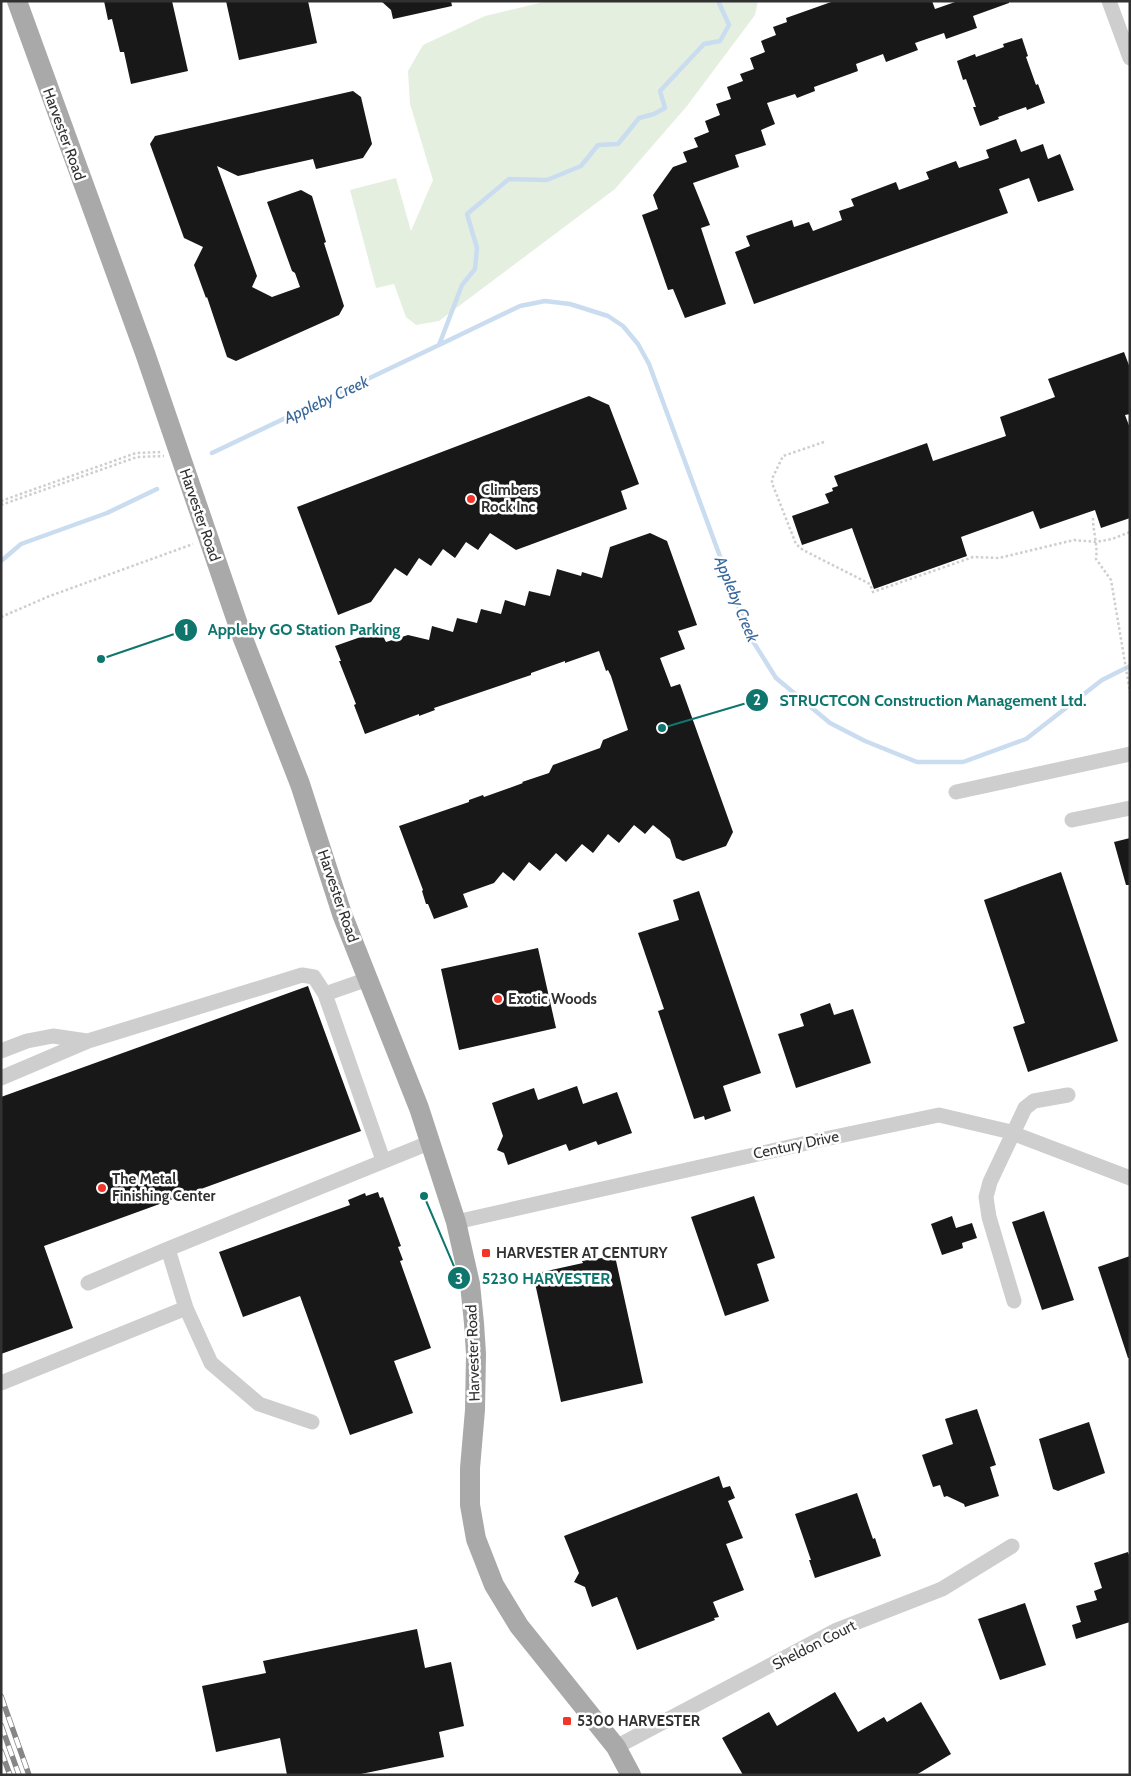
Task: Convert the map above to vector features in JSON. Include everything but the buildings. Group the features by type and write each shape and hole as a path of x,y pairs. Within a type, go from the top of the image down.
{"main road":[{"name":"Harvester Road","path":"16,1 145,353 242,636 300,784 342,914 419,1108 456,1222 470,1284 476,1354 475,1410 470,1468 470,1505 476,1539 494,1585 519,1626 616,1747 631,1775"}],"street":[{"path":"1109,1 1130,58"},
{"path":"956,792 1130,754"},
{"path":"1072,820 1130,808"},
{"path":"1,1078 88,1041 302,975 314,976 325,994 383,1160"},
{"path":"325,994 368,979"},
{"path":"1,1051 27,1041 54,1036 88,1041"},
{"path":"1014,1301 986,1197 990,1182 1025,1108 1034,1101 1068,1095"},
{"name":"Century Drive","path":"456,1222 939,1115 1013,1134 1130,1178"},
{"path":"88,1284 168,1249 430,1142"},
{"path":"168,1249 186,1308 211,1363 259,1404 312,1422"},
{"path":"1,1383 186,1308"},
{"name":"Sheldon Court","path":"616,1747 837,1630 942,1589 1012,1546"}],"path":[{"path":"824,442 783,456 772,479 772,483 796,544 803,550 870,584 873,592 973,557 999,558 1074,540 1096,542 1112,539 1130,532"},
{"path":"1,501 136,453 178,451"},
{"path":"1,505 138,457 158,457 178,451"},
{"path":"1093,518 1093,531 1098,548 1096,559 1111,580 1130,692"},
{"path":"788,524 794,522"},
{"path":"1,617 47,597 189,547 207,533"}],"green space":[{"path":"548,1 758,1 755,15 687,106 615,189 439,321 416,325 406,317 394,284 376,288 350,190 396,178 411,231 433,180 410,104 408,71 423,45 485,16"}],"waterway":[{"name":"Appleby Creek","path":"212,453 439,345 462,285 475,269 477,248 467,214 509,179 547,180 581,166 598,145 618,144 639,118 654,114 665,108 660,91 704,44 720,41 729,25 719,3 720,1"},
{"name":"Appleby Creek","path":"439,345 520,306 545,301 570,304 608,316 623,326 638,344 649,364 749,635 776,678 830,723 865,741 917,762 963,762 1026,739 1102,680 1130,666"},
{"name":"Appleby Creek","path":"1,561 21,544 107,513 157,489"}],"railway":[{"path":"1,1696 29,1775"},
{"path":"1,1725 19,1775"},
{"path":"1,1751 10,1775"}],"place":[{"name":"Climbers Rock Inc","path":"471,499"},
{"name":"Appleby GO Station Parking","path":"101,659"},
{"name":"STRUCTCON Construction Management Ltd.","path":"662,728"},
{"name":"Exotic Woods","path":"498,999"},
{"name":"The Metal Finishing Center","path":"102,1188"},
{"name":"5230 HARVESTER","path":"424,1196"},
{"name":"HARVESTER AT CENTURY","path":"486,1253"},
{"name":"5300 HARVESTER","path":"567,1721"}]}
